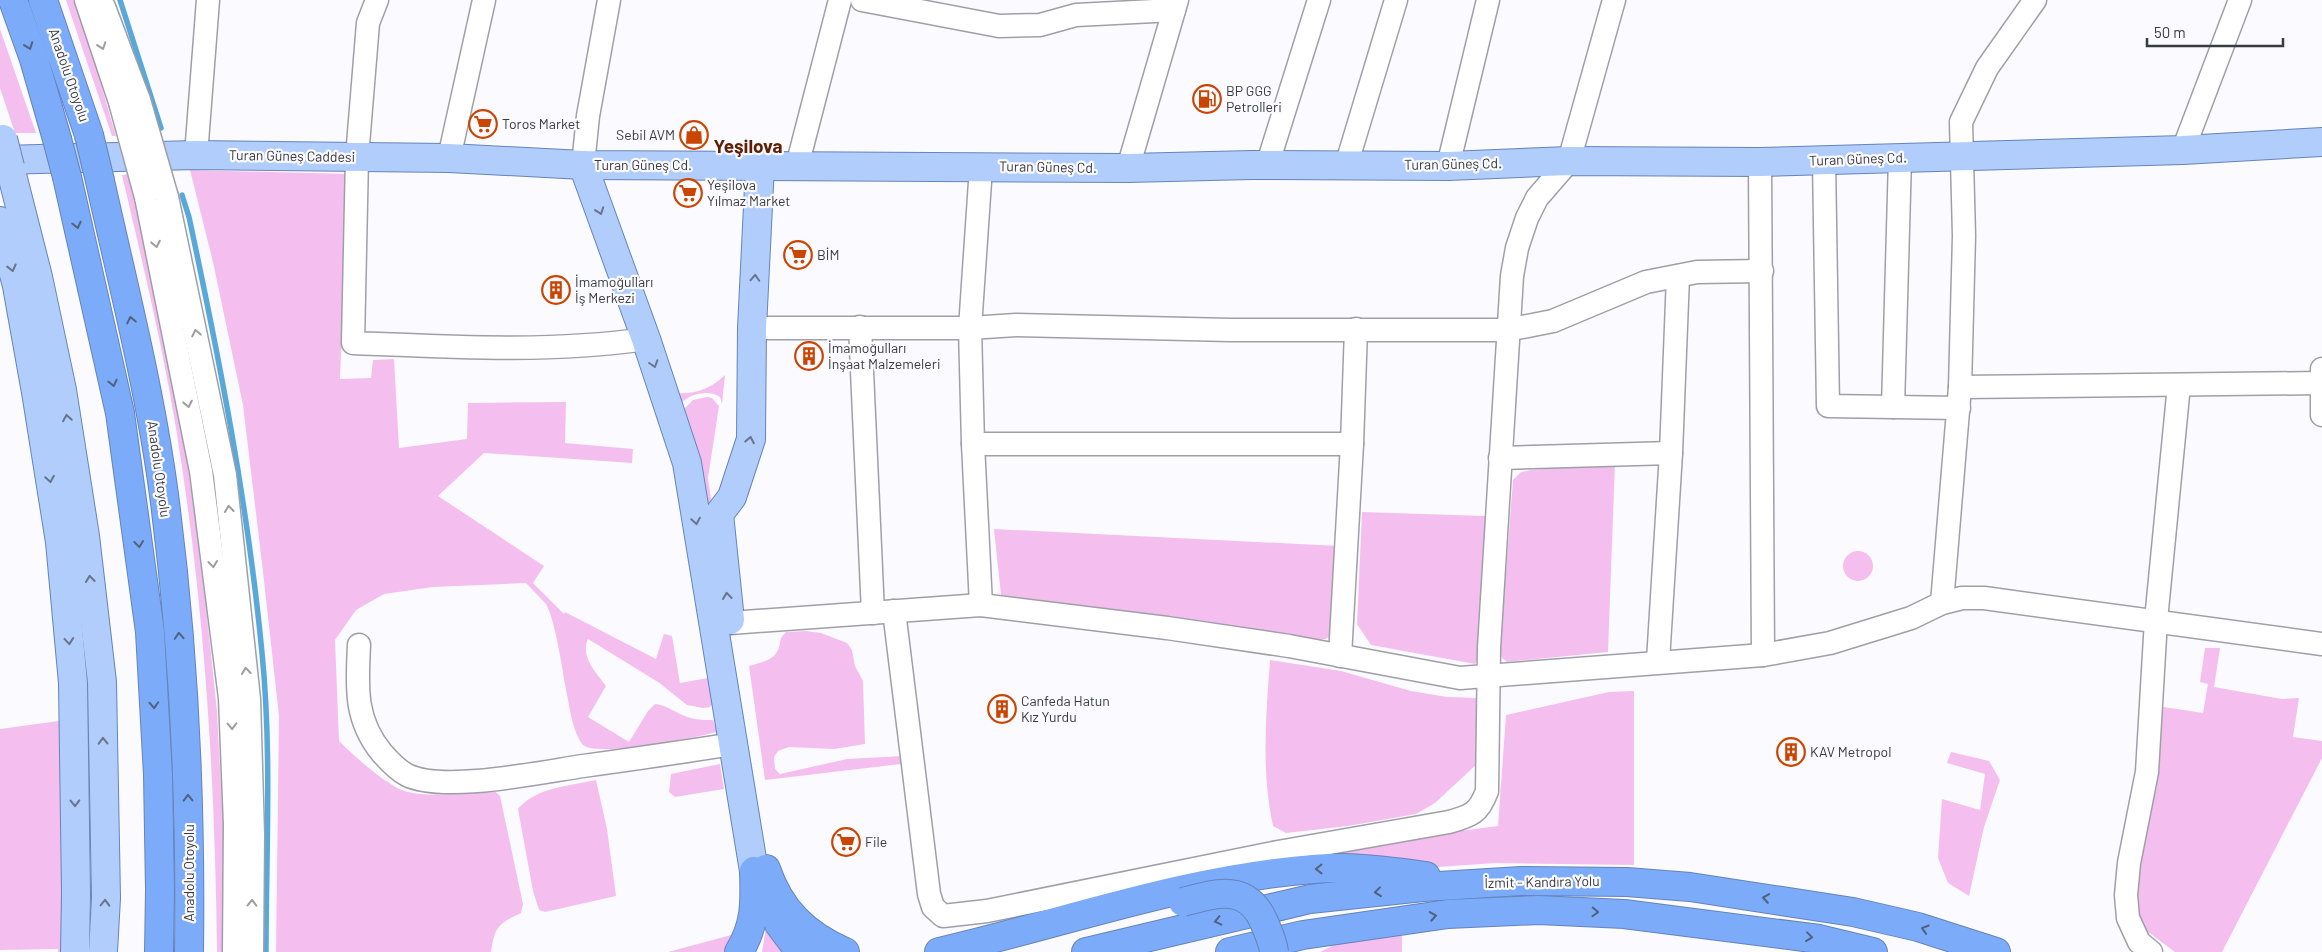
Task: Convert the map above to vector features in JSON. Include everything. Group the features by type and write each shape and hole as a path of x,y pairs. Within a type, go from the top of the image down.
{"highway":[{"name":"Anadolu Otoyolu","path":"13,0 34,59 67,177 120,413 150,632 158,775 160,890 158,952"},
{"name":"Anadolu Otoyolu","path":"43,0 89,135 149,402 164,494 178,619 188,770 189,952"},
{"path":"939,952 1171,892 1237,877 1315,869 1377,870 1472,884"},
{"path":"740,952 749,936 760,870"},
{"path":"758,952 763,927 760,870"},
{"path":"760,870 774,912 784,931 800,952"},
{"path":"760,870 780,901 800,925 824,943 845,952"},
{"name":"İzmit - Kandıra Yolu","path":"1086,952 1310,899 1521,880 1617,881 1690,886 1853,912 1918,927 1984,948"},
{"path":"992,952 1223,893 1238,895 1255,905 1267,928 1274,952"},
{"name":"İzmit - Kandıra Yolu","path":"1230,952 1303,935 1448,914 1538,910 1624,914 1819,939 1864,950"},
{"path":"1314,952 1364,926"}],"main road":[{"name":"Turan Güneş Cd.","path":"583,165 1128,168 1448,166 1568,160 1760,162 2183,150 2322,142"},
{"name":"Turan Güneş Caddesi","path":"3,149 196,155 449,158 583,165"},
{"path":"3,149 38,277 62,390 85,536 102,682 106,898 103,952"},
{"path":"583,165 646,339 687,463 733,744 760,870"},
{"path":"760,166 752,328 751,439 732,497 719,514 730,624 760,870"},
{"path":"0,221 17,286 60,542 73,683 76,893 74,952"}],"street":[{"path":"86,0 130,101"},
{"path":"101,0 157,197 225,475 249,699 253,834 252,952"},
{"path":"196,155 208,0"},
{"path":"363,0 368,23"},
{"path":"377,0 368,23 357,157 353,343 441,347 560,348 646,339"},
{"path":"449,158 484,0"},
{"path":"583,165 588,116 609,0"},
{"path":"797,166 840,0"},
{"path":"862,0 999,26 1040,25 1076,15 1175,5 1128,168"},
{"path":"1267,166 1319,0"},
{"path":"1346,166 1396,0"},
{"path":"1448,166 1488,0"},
{"path":"860,327 883,612 929,894 933,907 943,916 987,911 1296,848 1449,822 1469,816 1481,806 1487,791 1488,677 1507,330 1512,276 1527,218 1537,198 1568,160 1614,0"},
{"path":"1942,603 1960,397 1964,236 1960,156 1961,122 1987,68 2035,0"},
{"path":"2183,150 2240,0"},
{"path":"1893,407 1900,158"},
{"path":"1824,160 1828,406 1893,407 1960,397 2178,385 2321,383"},
{"path":"1760,162 1763,655"},
{"path":"981,167 970,328 973,444 981,605"},
{"path":"157,197 202,471 230,698 236,824 234,952"},
{"path":"752,328 970,328 1016,325 1230,330 1356,328 1507,330 1553,321 1646,282 1697,272 1762,271"},
{"path":"1658,662 1671,453 1678,276"},
{"path":"1340,656 1352,444 1356,328"},
{"path":"2322,369 2322,415"},
{"path":"2151,952 2140,942 2128,918 2126,895 2128,863 2147,772 2156,620 2178,385"},
{"path":"973,444 1352,444"},
{"path":"1500,458 1671,453"},
{"path":"730,624 981,605 1177,630 1340,656 1460,678 1763,655 1830,643 1911,618 1942,603 1962,598 1984,598 2322,644"},
{"path":"359,645 357,686 367,731 390,762 406,775 423,782 449,783 502,778 733,744"}],"shaded area":[{"path":"66,0 73,0 88,39 116,136 112,136"},
{"path":"0,29 36,133 15,133 0,88"},
{"path":"190,170 348,174 340,379 371,378 373,360 394,359 399,448 467,439 468,403 566,402 565,443 633,449 632,463 484,453 438,496 544,566 533,583 564,614 565,612 656,659 664,634 672,636 680,683 708,678 713,703 710,707 703,708 687,705 658,682 588,639 586,652 590,664 606,686 588,717 629,742 648,711 655,704 692,718 713,720 717,732 646,746 625,748 590,748 582,744 576,734 573,723 550,613 546,604 526,583 433,587 384,594 356,610 335,640 339,741 345,747 382,778 408,792 440,795 494,790 500,796 523,904 521,913 502,923 496,931 491,952 276,952 279,716 243,405 213,262"},
{"path":"131,174 182,420 205,597 217,711 224,843 224,952 217,952 214,819 206,686 194,554 175,422 150,298 122,175"},
{"path":"725,375 722,404 720,397 711,393 694,395 681,403 676,393 690,393 703,390 715,384"},
{"path":"707,397 712,398 719,406 708,478 763,868 789,952 762,952 768,915 681,412 693,400"},
{"path":"1615,463 1608,652 1507,662 1502,658 1500,649 1513,480 1521,472 1531,470"},
{"path":"1362,512 1485,516 1483,650 1475,664 1371,645 1357,624"},
{"path":"994,529 1339,546 1331,635 1326,639 1316,640 1001,595"},
{"path":"1858,551 1869,555 1873,566 1869,577 1858,581 1847,577 1843,566 1847,555"},
{"path":"806,631 821,633 847,643 852,650 855,666 863,681 865,744 834,749 789,747 778,751 774,757 775,769 780,774 847,759 902,756 901,764 765,780 749,666 773,657 786,632"},
{"path":"2205,648 2220,648 2214,687 2282,699 2299,698 2293,737 2322,741 2322,758 2222,952 2175,952 2148,932 2139,917 2135,900 2137,869 2148,817 2157,787 2157,706 2203,713 2208,684 2200,682"},
{"path":"1270,660 1341,671 1411,691 1447,697 1480,698 1478,763 1435,803 1416,814 1348,826 1286,833 1273,826 1267,785 1265,743"},
{"path":"1634,691 1634,865 1496,863 1423,868 1314,863 1333,851 1414,837 1498,826 1506,715 1609,692"},
{"path":"66,720 66,952 58,952 58,949 0,950 0,729"},
{"path":"1951,752 1989,761 2000,780 1984,827 1969,896 1948,883 1938,858 1942,799 1980,810 1985,774 1947,763"},
{"path":"720,764 724,789 675,797 669,792 671,774"},
{"path":"596,780 607,829 616,896 545,912 539,910 533,891 518,809 534,796 554,788"},
{"path":"1402,926 1402,952 1320,952 1366,929"},
{"path":"735,934 737,952 668,952"}],"waterway":[{"path":"120,0 161,128"},
{"path":"182,195 189,217 212,326 232,434 256,598 267,728 266,952"}],"place":[{"name":"BP GGG Petrolleri","path":"1207,99"},
{"name":"Toros Market","path":"483,124"},
{"name":"Sebil AVM","path":"694,135"},
{"name":"Yeşilova Yılmaz Market","path":"688,193"},
{"name":"BİM","path":"798,255"},
{"name":"İmamoğulları İş Merkezi","path":"556,290"},
{"name":"İmamoğulları İnşaat Malzemeleri","path":"809,356"},
{"name":"Canfeda Hatun Kız Yurdu","path":"1002,709"},
{"name":"KAV Metropol","path":"1791,752"},
{"name":"File","path":"846,842"}],"district":[{"name":"Yeşilova","path":"748,146"}]}
